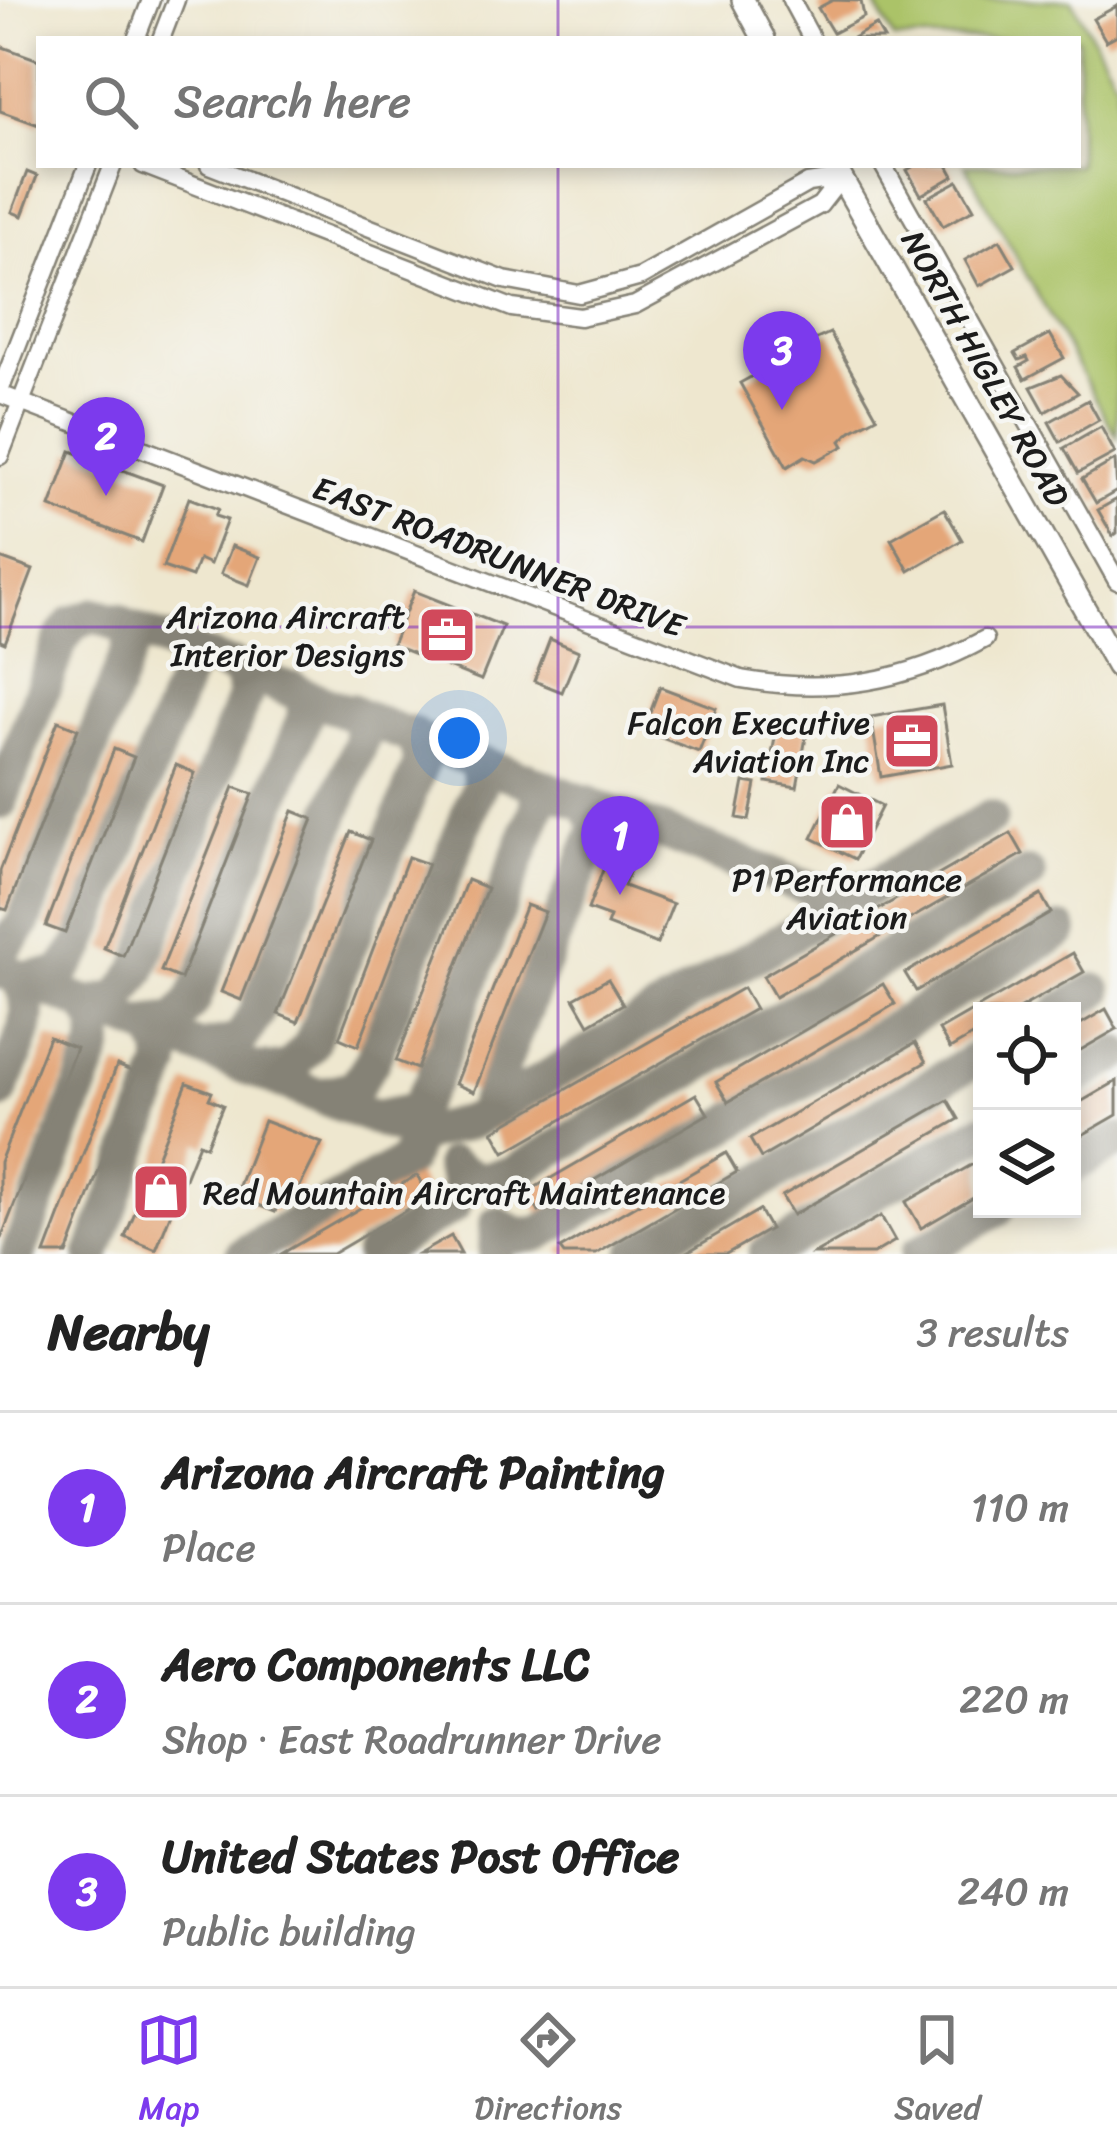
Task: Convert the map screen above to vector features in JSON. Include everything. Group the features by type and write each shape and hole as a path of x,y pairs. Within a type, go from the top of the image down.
{"main road":[{"path":"743,0 762,36"},
{"name":"NORTH HIGLEY ROAD","path":"838,172 1117,666"}],"street":[{"path":"137,36 151,0"},
{"path":"162,36 176,0"},
{"path":"790,0 810,36"},
{"path":"0,392 87,168"},
{"path":"0,457 112,168"},
{"path":"151,168 512,308 580,317 620,310 667,290 820,205 838,172"},
{"path":"216,168 527,288 579,294 620,286 808,183 838,172"},
{"name":"NORTH HIGLEY ROAD","path":"885,168 1117,581"},
{"path":"324,235 332,213"},
{"name":"EAST ROADRUNNER DRIVE","path":"0,392 740,679 800,688 878,682 940,663 985,639"}],"green space":[{"path":"873,0 1072,0 1117,83 1117,437 967,168 1081,168 1081,36 892,36"}],"building":[{"path":"833,0 861,1 864,17 833,33 818,8"},
{"path":"1117,6 1117,35 1106,41 1093,19"},
{"path":"876,25 882,36 856,36"},
{"path":"0,46 36,59 36,124 0,111"},
{"path":"950,168 954,176 921,195 907,170"},
{"path":"27,172 37,176 22,216 12,212"},
{"path":"958,181 974,209 943,226 927,198"},
{"path":"1000,240 1015,266 979,286 965,260"},
{"path":"830,333 877,417 851,431 841,441 844,446 816,461 805,456 787,467 740,383 769,367 767,362"},
{"path":"1050,334 1064,358 1025,379 1018,367 1029,361 1027,357 1019,360 1015,353"},
{"path":"1061,375 1078,393 1045,412 1031,387"},
{"path":"1088,400 1099,420 1060,442 1049,422"},
{"path":"1101,427 1115,453 1078,473 1064,448"},
{"path":"71,451 163,485 142,542 50,507"},
{"path":"1115,460 1117,491 1096,503 1082,479"},
{"path":"189,498 218,509 215,516 227,520 210,564 199,559 192,577 163,567"},
{"path":"1117,499 1117,533 1113,536 1098,510"},
{"path":"944,509 962,540 909,571 891,539"},
{"path":"232,546 260,557 249,585 221,574"},
{"path":"0,558 33,570 5,643 0,641"},
{"name":"Arizona Aircraft Interior Designs","path":"414,591 503,626 481,680 392,645"},
{"path":"550,639 579,651 562,692 534,681"},
{"path":"660,687 716,708 699,752 643,731"},
{"name":"Falcon Executive Aviation Inc","path":"942,705 952,764 881,777 871,717"},
{"path":"58,721 78,729 7,910 0,908 0,871"},
{"path":"778,721 808,726 797,787 767,782"},
{"path":"114,749 134,757 65,933 46,926"},
{"path":"176,765 195,773 123,956 104,948"},
{"path":"744,782 756,784 749,820 737,818"},
{"name":"P1 Performance Aviation","path":"839,784 882,806 855,859 812,838"},
{"path":"234,787 253,794 181,979 161,971"},
{"path":"293,811 313,819 241,1000 221,992"},
{"path":"351,832 371,840 298,1022 278,1014"},
{"path":"1011,833 1023,854 775,997 763,976"},
{"path":"615,839 638,848 624,886 673,904 657,944 607,925 610,917 588,909"},
{"path":"408,857 428,864 358,1046 339,1038"},
{"path":"467,880 487,888 417,1069 396,1061"},
{"path":"1041,895 1051,913 916,991 905,973"},
{"path":"526,905 545,912 474,1092 455,1084"},
{"path":"1073,953 1084,972 1031,1002 988,1002"},
{"path":"608,979 623,1004 589,1024 574,998"},
{"path":"883,984 895,1004 728,1102 716,1082"},
{"path":"743,988 755,1009 505,1152 493,1131"},
{"path":"1106,1009 1117,1029 1081,1050 1081,1024"},
{"path":"973,1010 973,1035 950,1049 939,1030"},
{"path":"49,1037 76,1048 0,1241 0,1162"},
{"path":"915,1043 926,1062 761,1158 750,1139"},
{"path":"117,1065 136,1073 67,1254 45,1254"},
{"path":"1117,1081 1117,1115 1081,1136 1081,1102"},
{"name":"Red Mountain Aircraft Maintenance","path":"187,1083 212,1092 209,1099 223,1105 206,1146 199,1143 156,1250 125,1237"},
{"path":"696,1094 708,1114 539,1212 527,1192"},
{"path":"948,1100 959,1119 793,1215 782,1196"},
{"path":"264,1121 322,1143 295,1196 282,1192 275,1212 235,1196"},
{"path":"726,1153 737,1172 596,1254 564,1254 560,1249"},
{"path":"973,1164 973,1198 921,1228 906,1202"},
{"path":"417,1175 429,1197 332,1254 281,1254"},
{"path":"759,1210 770,1229 726,1254 684,1254"},
{"path":"881,1216 895,1241 873,1254 814,1254"},
{"path":"451,1236 461,1254 419,1254"}],"taxiway":[{"path":"0,802 61,640 73,623 95,615 802,886 833,894 869,888"},
{"path":"0,953 23,924 130,648 129,633 117,621"},
{"path":"24,979 60,975 81,945 185,677 187,656 172,642"},
{"path":"91,1005 120,997 139,971 245,695 243,676 234,666"},
{"path":"142,1024 176,1020 194,999 304,718 305,701 294,689"},
{"path":"203,1048 239,1041 255,1016 362,739 360,720 351,711"},
{"path":"261,1070 288,1070 311,1044 422,761 412,734"},
{"path":"323,1095 355,1087 372,1061 480,784 478,765 468,756"},
{"path":"380,1117 415,1110 432,1082 538,806 538,791 526,779"},
{"path":"483,1113 598,826 586,802"},
{"path":"402,1125 432,1132 473,1121 990,818"},
{"path":"372,1254 453,1206 460,1184 452,1165 479,1180 511,1174 1028,875"},
{"path":"496,1254 497,1224 519,1236 538,1234 1061,931"},
{"path":"0,970 421,1136"},
{"path":"0,1092 26,1019 24,990 16,976"},
{"path":"1076,1002 1095,991"},
{"path":"18,1254 97,1046 98,1023 85,1003"},
{"path":"93,1254 164,1065 163,1048 151,1028"},
{"path":"1081,1075 1117,1054"},
{"path":"636,1254 973,1061"},
{"path":"243,1254 407,1160 414,1140 402,1125"},
{"path":"766,1254 973,1136"},
{"path":"1081,1161 1117,1140"},
{"path":"918,1254 981,1218"}],"place":[{"name":"United States Post Office","path":"782,410"},
{"name":"Aero Components LLC","path":"106,496"},
{"name":"Arizona Aircraft Interior Designs","path":"447,635"},
{"name":"Falcon Executive Aviation Inc","path":"912,741"},
{"name":"P1 Performance Aviation","path":"847,822"},
{"name":"Arizona Aircraft Painting","path":"620,895"},
{"name":"Red Mountain Aircraft Maintenance","path":"161,1192"}]}
